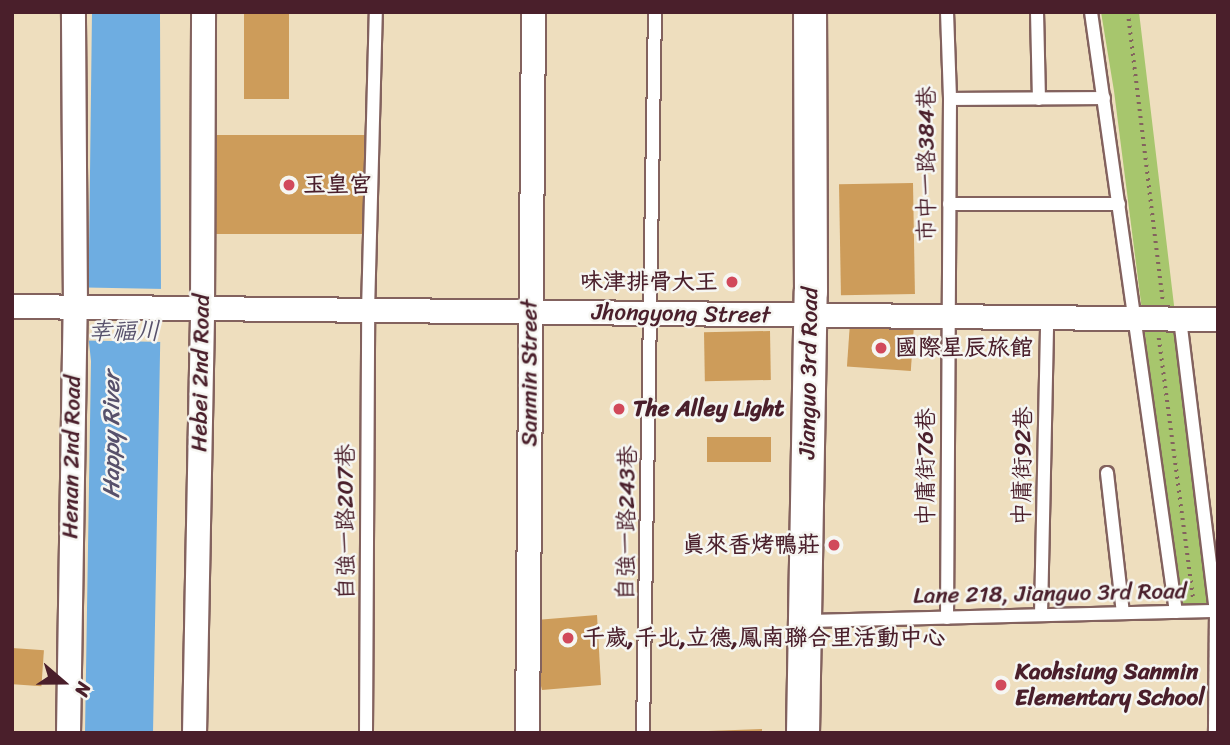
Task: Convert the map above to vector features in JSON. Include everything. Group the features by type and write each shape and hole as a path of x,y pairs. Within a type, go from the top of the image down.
{"street":[{"name":"Henan 2nd Road","path":"68,733 83,307 73,12"},
{"name":"Hebei 2nd Road","path":"194,733 195,310 204,12"},
{"name":"Sanmin Street","path":"527,733 533,12"},
{"name":"Jianguo 3rd Road","path":"803,733 810,316 810,12"},
{"name":"Jhongyong Street","path":"12,306 1218,319"}],"lane":[{"name":"自強一路207巷","path":"366,733 368,311 376,12"},
{"name":"自強一路243巷","path":"643,733 655,12"},
{"name":"市中一路384巷","path":"946,317 950,99 947,12"},
{"path":"1037,12 1039,99"},
{"path":"1091,12 1119,204 1159,317 1216,611"},
{"path":"950,99 1104,98"},
{"path":"949,204 1119,204"},
{"name":"中庸街76巷","path":"946,317 947,618"},
{"path":"1159,317 1176,612"},
{"name":"中庸街92巷","path":"1041,615 1046,318"},
{"path":"1107,473 1123,613"},
{"name":"Lane 218, Jianguo 3rd Road","path":"805,621 1216,611 1215,733"}],"path":[{"path":"1128,12 1159,317 1195,611"}],"green space":[{"path":"1101,12 1139,12 1210,607 1180,608 1114,91"}],"water":[{"name":"幸福川","path":"92,12 160,12 161,300 153,733 85,733 91,361 88,333"}],"pier":[{"path":"86,288 165,289 164,342 85,341"}],"building":[{"path":"244,12 289,12 289,99 244,99"},
{"name":"玉皇宮","path":"212,135 368,135 368,234 212,234"},
{"path":"913,183 915,294 841,295 839,184"},
{"name":"國際星辰旅館","path":"850,321 914,325 911,371 847,366"},
{"path":"770,331 771,380 705,381 704,332"},
{"path":"707,437 771,437 771,462 707,462"},
{"name":"千歲,千北,立德,鳳南聯合里活動中心","path":"597,615 601,685 542,690 538,674 536,620"},
{"path":"12,648 44,650 41,686 12,684"},
{"path":"762,729 762,733 708,733 708,731"}],"place":[{"name":"玉皇宮","path":"289,185"},
{"name":"味津排骨大王","path":"732,282"},
{"name":"國際星辰旅館","path":"881,348"},
{"name":"The Alley Light","path":"619,409"},
{"name":"真來香烤鴨莊","path":"834,545"},
{"name":"千歲,千北,立德,鳳南聯合里活動中心","path":"568,638"},
{"name":"Kaohsiung Sanmin Elementary School","path":"1001,685"}],"water label":[{"name":"Happy River","path":"112,435"}]}
